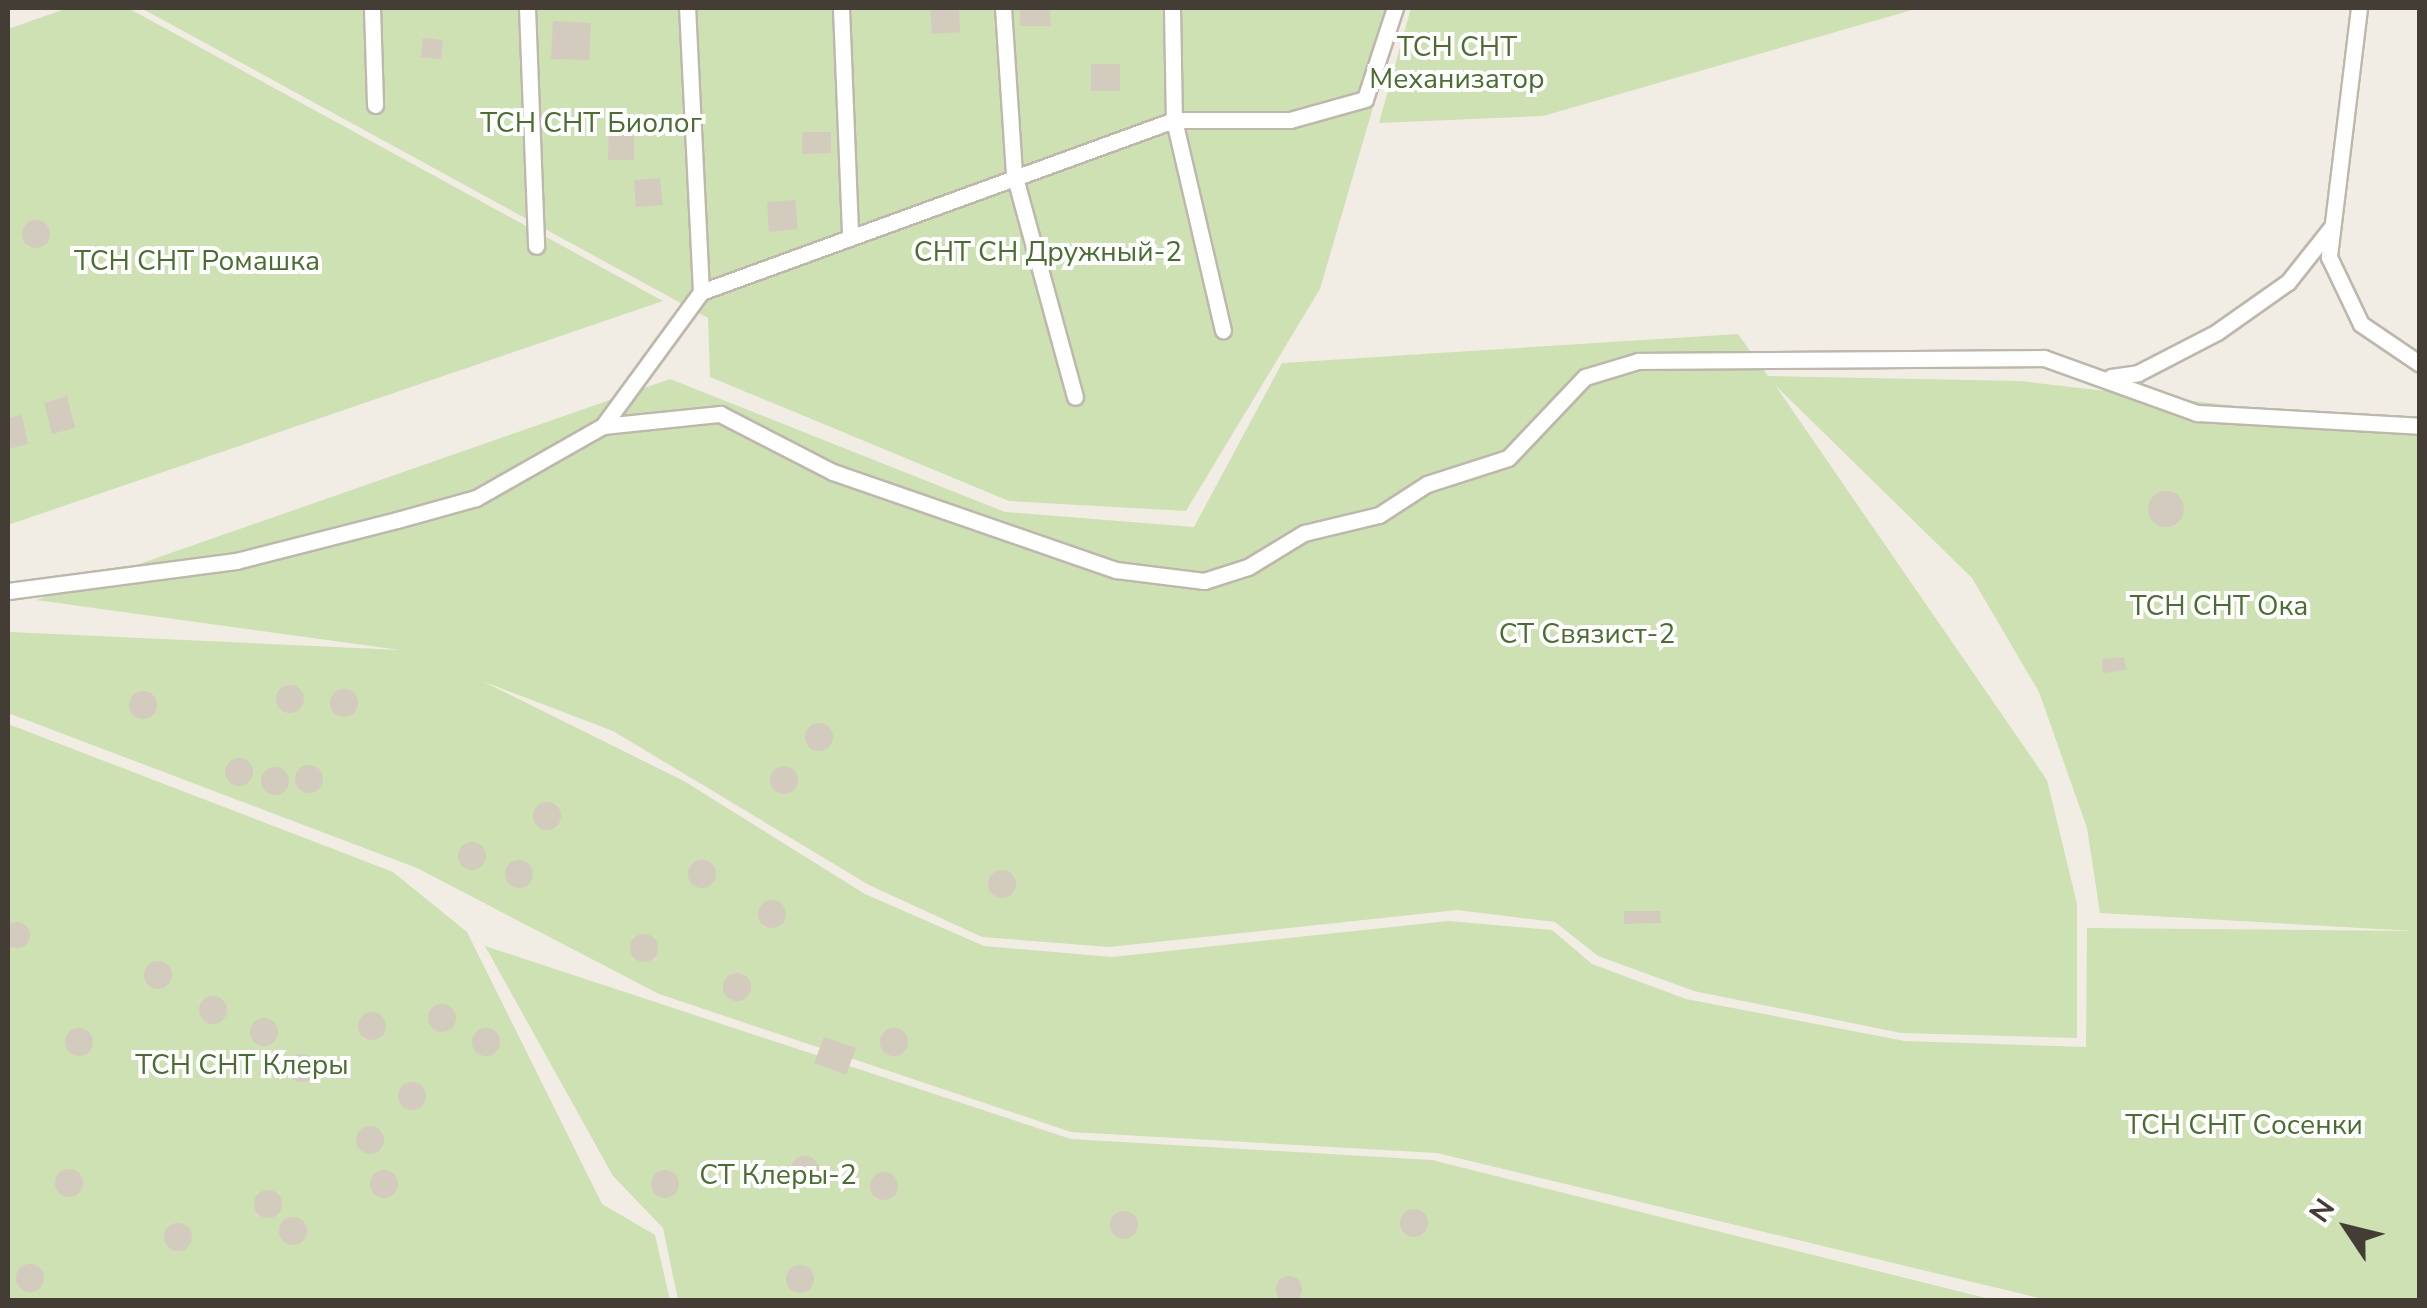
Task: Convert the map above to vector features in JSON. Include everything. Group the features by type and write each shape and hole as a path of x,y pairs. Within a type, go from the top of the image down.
{"street":[{"path":"372,8 375,106"},
{"path":"527,8 536,246"},
{"path":"687,8 701,292"},
{"path":"842,8 850,238"},
{"path":"1003,8 1014,174 1076,397"},
{"path":"1172,8 1174,120 1223,330"},
{"path":"8,591 236,561 397,520 504,484 603,426 701,292 1014,174 1174,120 1290,120 1366,99 1395,8"},
{"path":"2359,8 2329,257 2361,324 2420,364"},
{"path":"2111,377 2178,356 2233,321 2288,282 2332,226"},
{"path":"603,426 720,414 833,472 1098,564 1204,581 1248,567 1304,533 1380,515 1427,484 1508,458 1584,377 1638,362 2044,358 2111,377 2197,412 2420,426"}],"green space":[{"name":"ТСН СНТ Ромашка","path":"68,8 128,8 663,301 8,525 8,29"},
{"name":"СНТ СН Дружный-2","path":"141,8 1402,8 1320,289 1186,511 1009,501 710,377 708,318"},
{"name":"ТСН СНТ Механизатор","path":"1411,8 1919,8 1543,116 1379,123"},
{"path":"1738,334 1768,376 2020,381 2419,427 2419,1300 2047,1300 1437,1153 1071,1132 659,994 417,868 8,713 10,632 400,650 36,600 670,379 1005,512 1194,527 1282,363","holes":["1775,385 1972,578 2039,692 2087,828 2100,913 2414,931 2087,928 2086,1047 1905,1041 1686,999 1592,964 1552,930 1448,921 1112,957 984,946 865,894 684,781 482,681 613,731 869,885 982,937 1109,947 1457,910 1555,922 1598,956 1694,991 1901,1033 2077,1038 2077,904 2047,780"]},
{"name":"ТСН СНТ Клеры","path":"8,724 393,872 467,932 602,1204 655,1235 670,1300 8,1300"},
{"name":"СТ Клеры-2","path":"485,946 1071,1139 1432,1160 1994,1300 678,1300 663,1228 613,1176"}],"building":[{"path":"930,8 959,8 960,32 932,34"},
{"path":"1020,8 1050,8 1051,26 1020,26"},
{"path":"553,21 591,23 589,60 551,59"},
{"path":"423,38 443,40 441,59 421,57"},
{"path":"1091,64 1120,64 1120,91 1091,91"},
{"path":"609,125 634,125 634,160 608,160"},
{"path":"802,132 831,132 831,153 802,154"},
{"path":"660,178 663,205 636,207 634,180"},
{"path":"795,200 798,229 769,232 767,202"},
{"path":"36,220 46,224 50,234 46,244 36,248 26,244 22,234 26,224"},
{"path":"67,396 75,428 52,434 44,403"},
{"path":"22,415 28,444 8,449 8,418"},
{"path":"2166,491 2179,496 2184,509 2179,522 2166,527 2153,522 2148,509 2153,496"},
{"path":"2124,657 2126,670 2103,673 2102,659"},
{"path":"290,685 300,689 304,699 300,709 290,713 280,709 276,699 280,689"},
{"path":"344,689 354,693 358,703 354,713 344,717 334,713 330,703 334,693"},
{"path":"143,691 153,695 157,705 153,715 143,719 133,715 129,705 133,695"},
{"path":"819,723 829,727 833,737 829,747 819,751 809,747 805,737 809,727"},
{"path":"239,758 249,762 253,772 249,782 239,786 229,782 225,772 229,762"},
{"path":"309,765 319,769 323,779 319,789 309,793 299,789 295,779 299,769"},
{"path":"784,766 794,770 798,780 794,790 784,794 774,790 770,780 774,770"},
{"path":"275,767 285,771 289,781 285,791 275,795 265,791 261,781 265,771"},
{"path":"547,802 557,806 561,816 557,826 547,830 537,826 533,816 537,806"},
{"path":"472,842 482,846 486,856 482,866 472,870 462,866 458,856 462,846"},
{"path":"519,860 529,864 533,874 529,884 519,888 509,884 505,874 509,864"},
{"path":"702,860 712,864 716,874 712,884 702,888 692,884 688,874 692,864"},
{"path":"1002,870 1012,874 1016,884 1012,894 1002,898 992,894 988,884 992,874"},
{"path":"772,900 782,904 786,914 782,924 772,928 762,924 758,914 762,904"},
{"path":"1624,911 1660,911 1661,923 1624,924"},
{"path":"17,922 26,926 30,935 26,944 17,948 8,944 4,935 8,926"},
{"path":"644,934 654,938 658,948 654,958 644,962 634,958 630,948 634,938"},
{"path":"158,961 168,965 172,975 168,985 158,989 148,985 144,975 148,965"},
{"path":"737,973 747,977 751,987 747,997 737,1001 727,997 723,987 727,977"},
{"path":"213,996 223,1000 227,1010 223,1020 213,1024 203,1020 199,1010 203,1000"},
{"path":"442,1004 452,1008 456,1018 452,1028 442,1032 432,1028 428,1018 432,1008"},
{"path":"372,1012 382,1016 386,1026 382,1036 372,1040 362,1036 358,1026 362,1016"},
{"path":"264,1018 274,1022 278,1032 274,1042 264,1046 254,1042 250,1032 254,1022"},
{"path":"79,1028 89,1032 93,1042 89,1052 79,1056 69,1052 65,1042 69,1032"},
{"path":"486,1028 496,1032 500,1042 496,1052 486,1056 476,1052 472,1042 476,1032"},
{"path":"894,1028 904,1032 908,1042 904,1052 894,1056 884,1052 880,1042 884,1032"},
{"path":"824,1037 856,1048 846,1075 814,1063"},
{"path":"302,1054 312,1058 316,1068 312,1078 302,1082 292,1078 288,1068 292,1058"},
{"path":"412,1082 422,1086 426,1096 422,1106 412,1110 402,1106 398,1096 402,1086"},
{"path":"370,1126 380,1130 384,1140 380,1150 370,1154 360,1150 356,1140 360,1130"},
{"path":"805,1156 815,1160 819,1170 815,1180 805,1184 795,1180 791,1170 795,1160"},
{"path":"69,1169 79,1173 83,1183 79,1193 69,1197 59,1193 55,1183 59,1173"},
{"path":"384,1170 394,1174 398,1184 394,1194 384,1198 374,1194 370,1184 374,1174"},
{"path":"665,1170 675,1174 679,1184 675,1194 665,1198 655,1194 651,1184 655,1174"},
{"path":"884,1172 894,1176 898,1186 894,1196 884,1200 874,1196 870,1186 874,1176"},
{"path":"268,1190 278,1194 282,1204 278,1214 268,1218 258,1214 254,1204 258,1194"},
{"path":"1414,1209 1424,1213 1428,1223 1424,1233 1414,1237 1404,1233 1400,1223 1404,1213"},
{"path":"1124,1211 1134,1215 1138,1225 1134,1235 1124,1239 1114,1235 1110,1225 1114,1215"},
{"path":"293,1217 303,1221 307,1231 303,1241 293,1245 283,1241 279,1231 283,1221"},
{"path":"178,1223 188,1227 192,1237 188,1247 178,1251 168,1247 164,1237 168,1227"},
{"path":"30,1264 40,1268 44,1278 40,1288 30,1292 20,1288 16,1278 20,1268"},
{"path":"800,1265 810,1269 814,1279 810,1289 800,1293 790,1289 786,1279 790,1269"},
{"path":"1289,1276 1298,1280 1302,1289 1298,1298 1289,1302 1280,1298 1276,1289 1280,1280"}],"park label":[{"name":"ТСН СНТ Биолог","path":"591,123"},
{"name":"ТСН СНТ Ока","path":"2219,606"},
{"name":"СТ Связист-2","path":"1587,634"},
{"name":"ТСН СНТ Сосенки","path":"2244,1125"}]}
